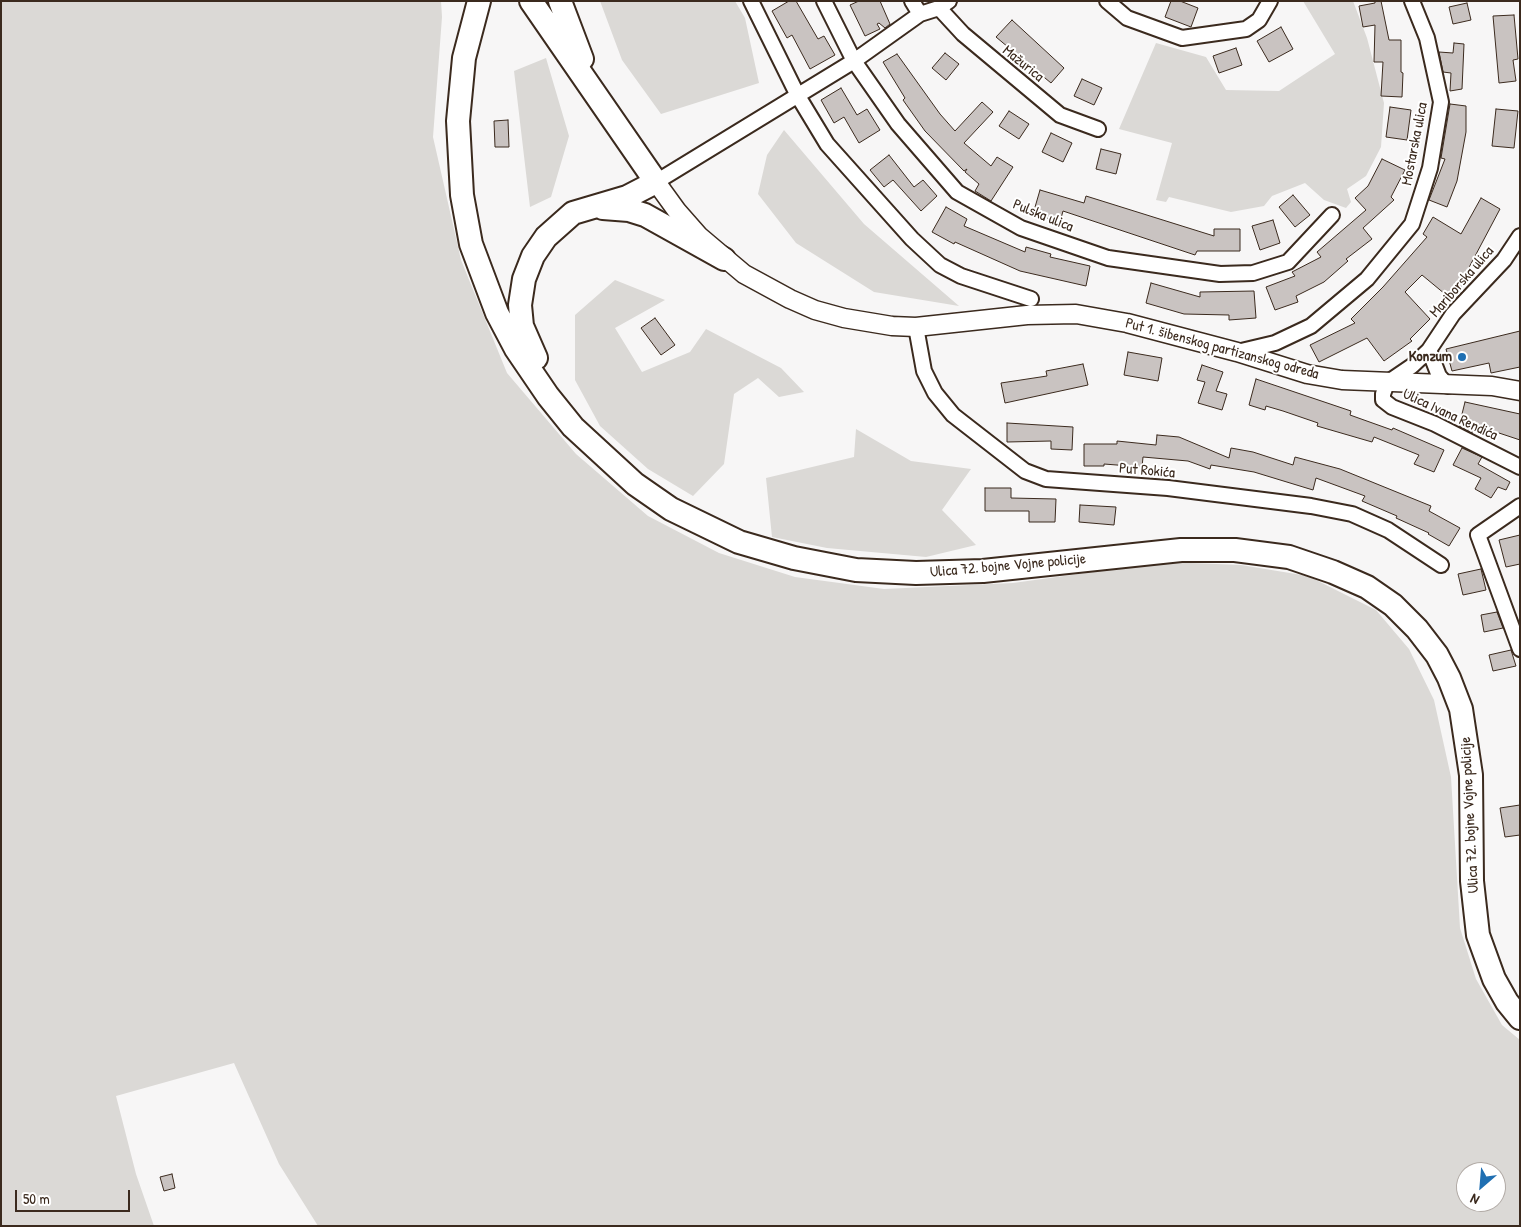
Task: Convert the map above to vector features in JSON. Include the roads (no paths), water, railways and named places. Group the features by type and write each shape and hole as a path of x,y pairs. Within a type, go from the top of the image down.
{"main road":[{"name":"Ulica 72. bojne Vojne policije","path":"479,1 464,58 460,90 459,153 462,195 471,244 497,314 516,349 548,396 573,427 636,484 670,509 739,542 794,558 856,570 916,573 984,571 1181,550 1235,550 1289,557 1367,587 1394,605 1417,629 1436,655 1449,678 1461,709 1468,742 1471,775 1472,880 1478,935 1494,979 1507,1002 1520,1018"},
{"path":"531,1 656,182 627,197 573,213 546,236 533,256 524,278 520,305 522,326 547,381 548,396"},
{"path":"560,1 595,92"},
{"path":"590,207 629,210 645,215 724,259"}],"street":[{"path":"751,1 798,96 827,144 912,239 940,265 961,276 1031,298"},
{"name":"Pulska ulica","path":"824,1 854,61 898,124 958,192 1021,228 1108,258 1220,274 1253,273 1288,262 1332,215"},
{"path":"912,1 920,14"},
{"path":"1107,1 1127,18 1182,38 1246,29 1259,20 1270,1"},
{"name":"Mostarska ulica","path":"1237,352 1275,343 1311,326 1367,279 1412,224 1430,168 1441,102 1427,38 1412,1"},
{"name":"Mažurica","path":"656,182 854,61 920,14 944,4 963,34 1060,115 1098,130"},
{"name":"Put 1. šibenskog partizanskog odreda","path":"656,182 682,217 724,259 767,287 815,310 871,324 916,327 1027,315 1076,314 1104,318 1237,352 1307,374 1386,383 1492,386 1520,391"},
{"name":"Mariborska ulica","path":"1386,383 1412,366 1429,350 1453,314 1504,260 1520,236"},
{"name":"Put Rokića","path":"916,327 924,371 935,393 953,414 1025,471 1046,479 1168,488 1311,506 1352,514 1388,530 1441,566"},
{"path":"1429,350 1439,376 1448,386"},
{"name":"Ulica Ivana Rendića","path":"1386,383 1382,394 1383,400 1392,407 1435,424 1520,467"},
{"path":"1520,506 1478,534 1520,649"}],"place":[{"name":"Konzum","path":"1462,357"}]}
